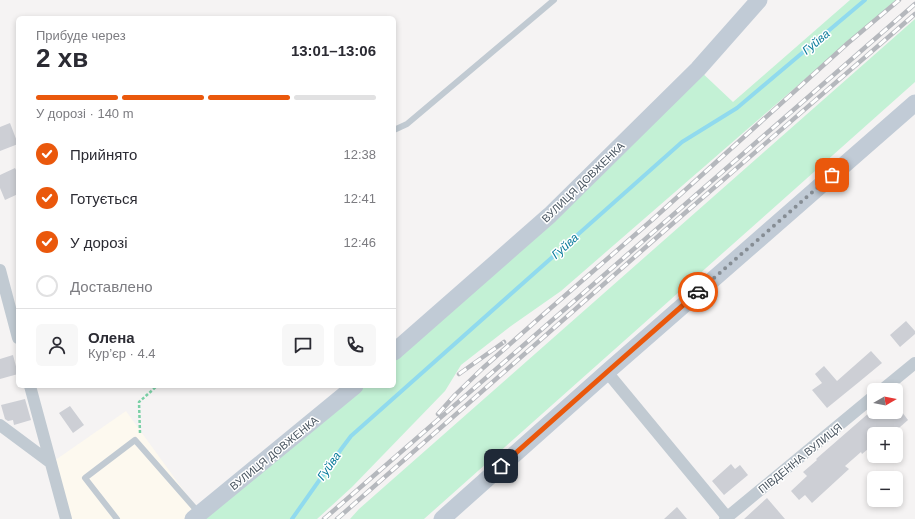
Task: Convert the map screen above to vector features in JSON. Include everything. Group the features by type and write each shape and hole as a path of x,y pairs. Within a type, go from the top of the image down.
{"street":[{"name":"ВУЛИЦЯ ДОВЖЕНКА","path":"396,350 550,215 698,69 759,0"},
{"path":"442,519 607,372 915,103"},
{"path":"0,270 16,330"},
{"path":"891,383 915,363"},
{"path":"607,372 726,518"},
{"path":"31,388 66,519"},
{"name":"ВУЛИЦЯ ДОВЖЕНКА","path":"196,516 353,388"},
{"name":"ПІВДЕННА ВУЛИЦЯ","path":"726,518 867,402"},
{"path":"0,425 51,464"}],"lane":[{"path":"396,129 407,124 554,0"},
{"path":"117,519 85,478 135,440 196,516"}],"path":[{"path":"135,440 140,433 139,402 155,388"}],"shaded area":[{"path":"126,411 200,513 193,519 67,519 51,463"}],"green space":[{"path":"850,0 896,0 561,291 511,326 461,365 445,391 352,487 317,519 193,519 353,388 396,388 396,350 698,69 733,102"},
{"path":"915,19 915,82 424,519 350,519 359,509"}],"building":[{"path":"10,123 16,139 16,145 0,151 0,127"},
{"path":"15,168 16,195 5,200 0,188 0,175"},
{"path":"906,321 915,331 915,334 900,347 890,335"},
{"path":"871,351 882,363 827,408 812,390 822,383 815,374 824,366 837,381"},
{"path":"13,355 16,366 16,375 0,379 0,359"},
{"path":"25,399 31,420 14,425 13,420 8,421 5,419 1,405"},
{"path":"70,406 84,425 73,433 59,413"},
{"path":"903,413 908,420 900,427 867,427 867,450 862,454 861,452 845,466 849,469 812,503 805,495 799,500 791,491 807,476 803,472 817,460 816,459 867,415 867,419 903,419"},
{"path":"731,464 735,469 740,465 748,475 724,495 712,481"},
{"path":"767,498 785,519 744,519"},
{"path":"677,507 687,519 664,519"}],"waterway":[{"name":"Гуйва","path":"292,519 351,436 682,142 737,108 865,0"}],"railway":[{"path":"438,414 483,368 652,220 848,43 899,0"},
{"path":"324,519 915,4"},
{"path":"337,519 663,232 915,14"},
{"path":"459,374 504,342"}],"way so far":[{"path":"698,292 832,175"}],"route":[{"path":"501,466 698,292"}]}
